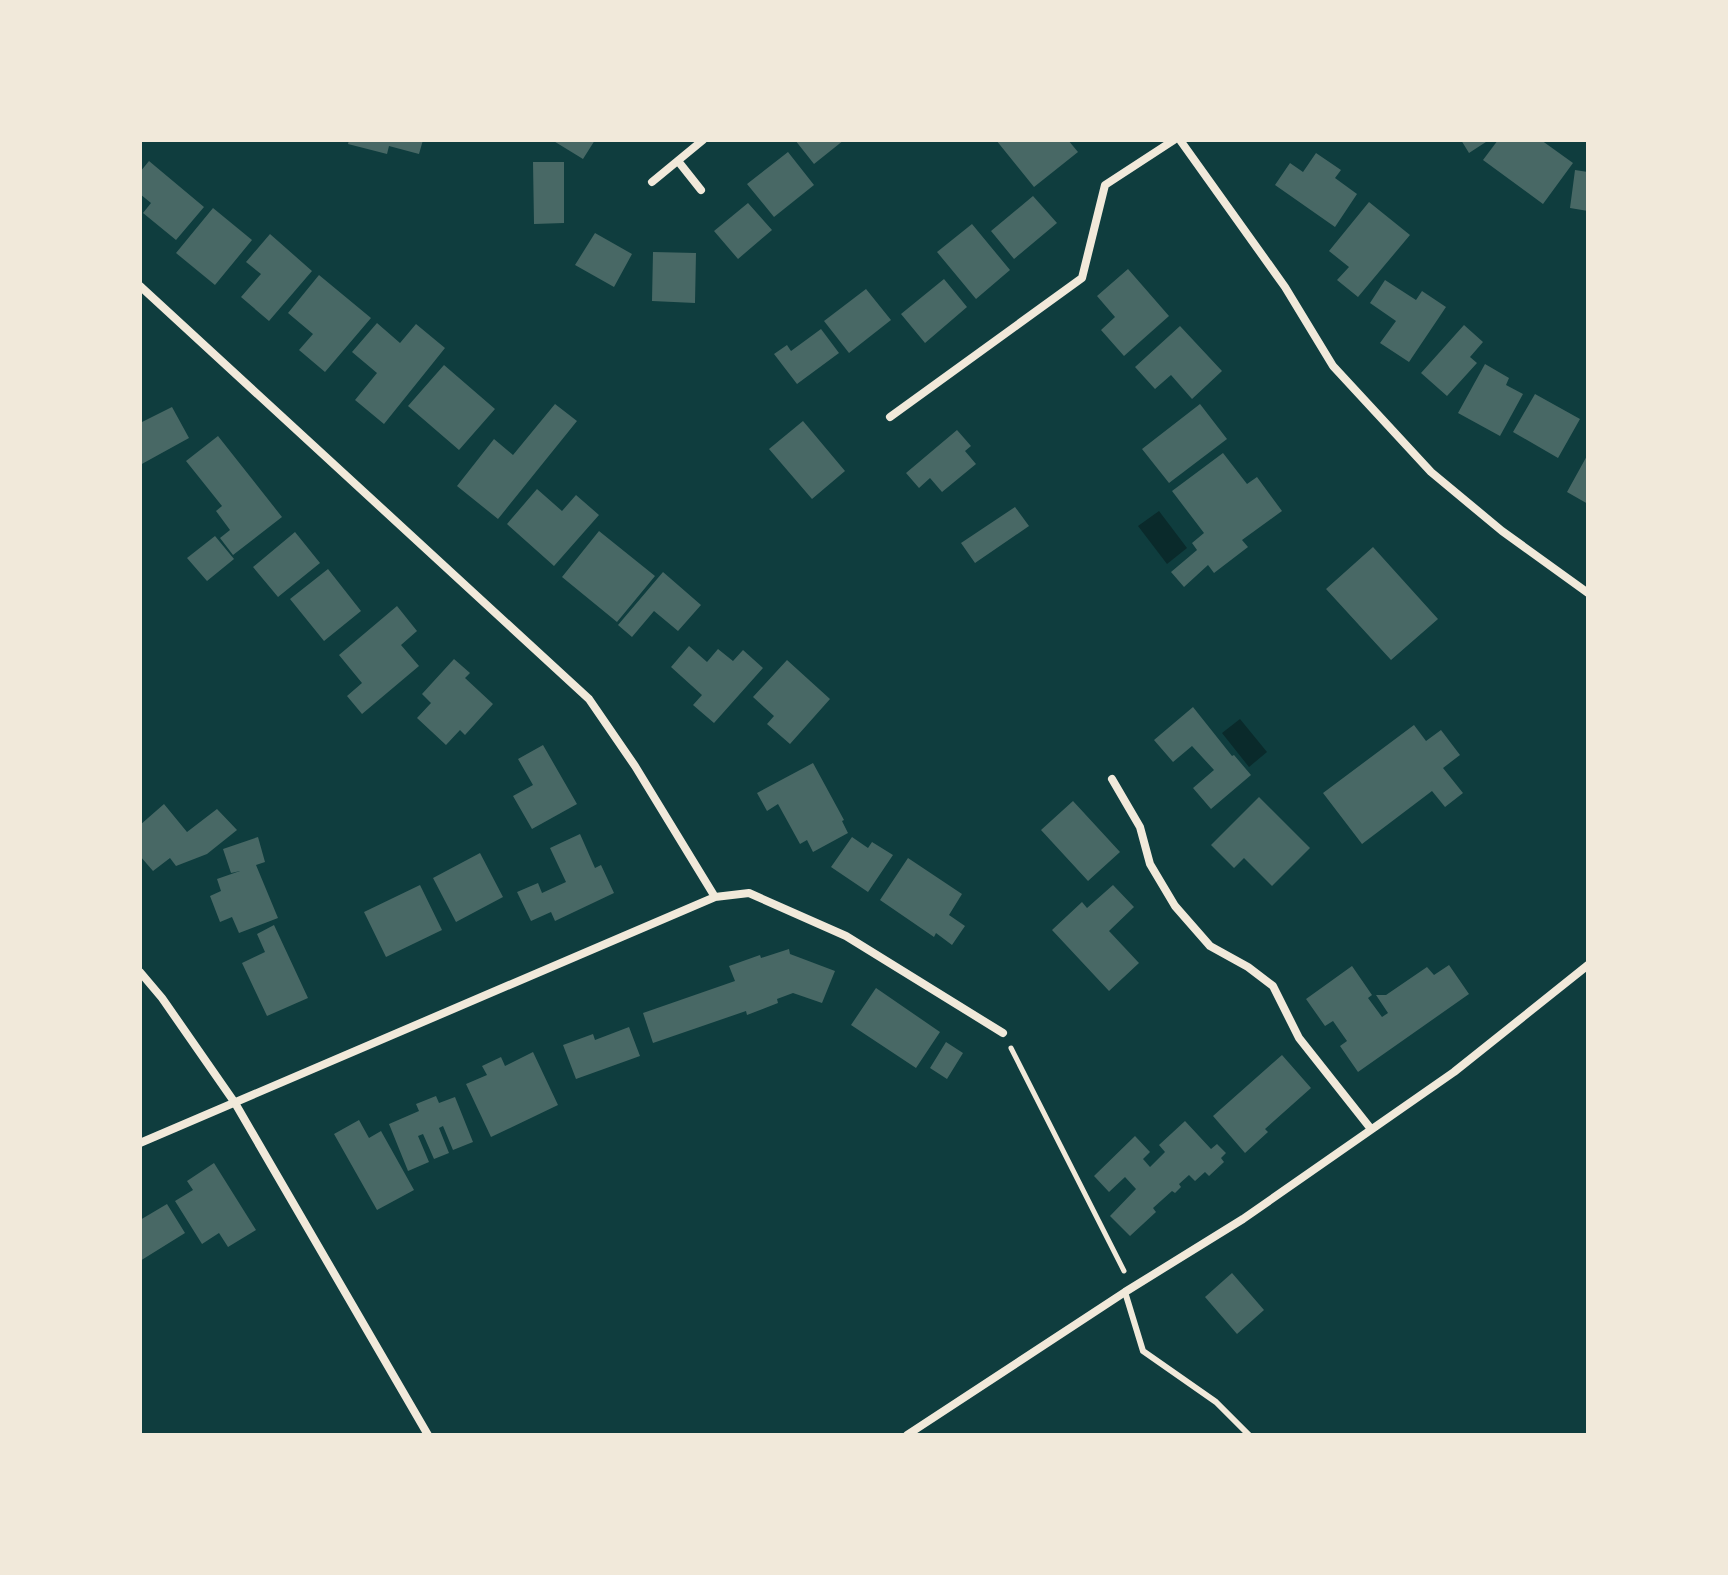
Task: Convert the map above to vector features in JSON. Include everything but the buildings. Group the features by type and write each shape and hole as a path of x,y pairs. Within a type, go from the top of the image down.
{"street":[{"path":"652,182 703,140"},
{"path":"890,417 1082,278 1105,185 1174,140"},
{"path":"1180,140 1285,287 1333,366 1431,472 1502,531 1588,593"},
{"path":"678,161 701,190"},
{"path":"140,286 589,699 635,766 715,897"},
{"path":"1112,779 1140,827 1150,864 1175,906 1210,946 1248,967 1273,986 1299,1038 1371,1129"},
{"path":"140,1143 715,897 749,893 846,936 1003,1033"},
{"path":"907,1435 1125,1292 1243,1219 1454,1072 1588,965"},
{"path":"140,972 162,998 235,1103 428,1435"}],"lane":[{"path":"1125,1292 1143,1351 1216,1402 1249,1435"}],"path":[{"path":"1003,1033 1124,1272 1125,1292"}],"water":[{"path":"1159,511 1187,548 1167,564 1138,526"},
{"path":"1240,719 1267,752 1249,767 1222,733"}]}
